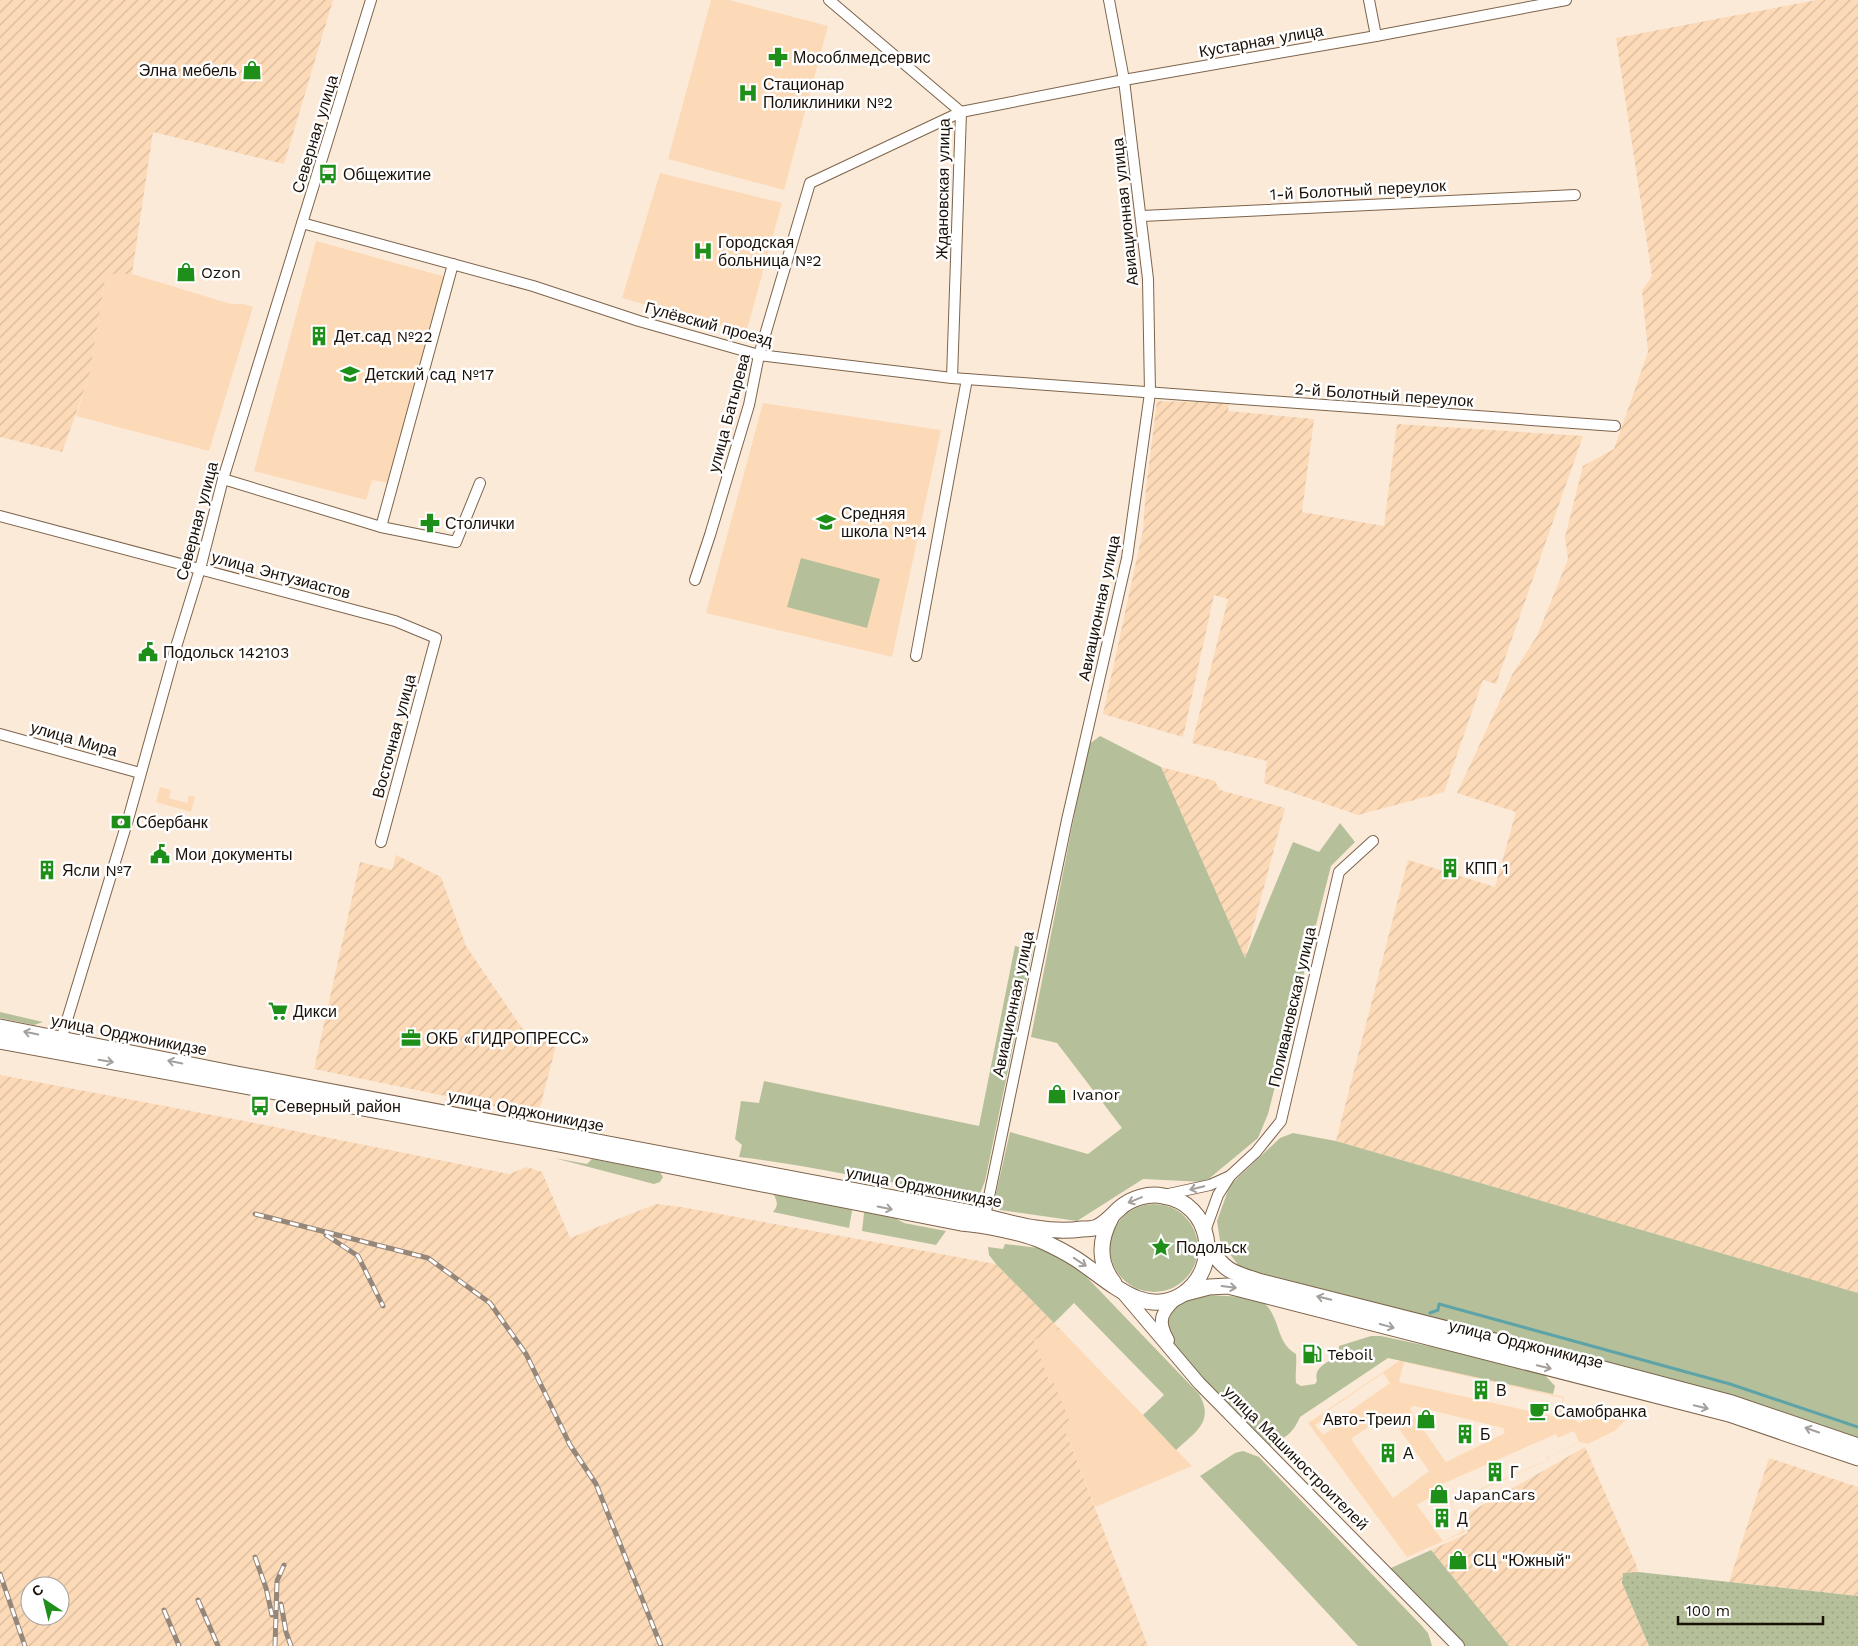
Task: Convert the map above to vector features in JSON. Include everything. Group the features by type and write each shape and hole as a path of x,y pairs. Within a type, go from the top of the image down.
{"main road":[{"name":"улица Орджоникидзе","path":"0,1027 60,1046 961,1223 1043,1235"},
{"name":"улица Орджоникидзе","path":"0,1041 60,1046 246,1076 985,1216 1043,1235"},
{"path":"1149,1195 1163,1196 1177,1200 1199,1218 1206,1238 1207,1260 1202,1274 1182,1294 1169,1300 1156,1302 1142,1300 1129,1296 1043,1235 1097,1228 1122,1206 1135,1199 1149,1195"},
{"path":"1112,1216 1104,1230 1101,1245 1102,1261 1108,1276 1118,1288"},
{"name":"улица Орджоникидзе","path":"1206,1238 1218,1262 1233,1272 1262,1282 1558,1356 1732,1403 1858,1446"},
{"name":"улица Орджоникидзе","path":"1182,1294 1209,1286 1228,1286 1730,1414 1858,1458"}],"street":[{"name":"Северная улица","path":"60,1046 129,816 176,647 200,569 223,480 371,0"},
{"name":"Ждановская улица","path":"829,0 961,112 952,378"},
{"name":"Авиационная улица","path":"985,1216 1067,820 1128,558 1150,393 1148,279 1142,216 1124,80 1109,0"},
{"path":"1369,0 1376,36"},
{"name":"Кустарная улица","path":"961,112 1124,80 1376,36 1551,1 1566,0"},
{"name":"улица Батырева","path":"695,580 749,405 759,354 810,183 961,112"},
{"name":"1-й Болотный переулок","path":"1142,216 1575,194"},
{"name":"Гулёвский проезд","path":"302,223 534,286 639,321 759,354 952,378 1150,393"},
{"path":"381,527 453,264"},
{"path":"916,656 967,379"},
{"name":"2-й Болотный переулок","path":"1150,393 1615,426"},
{"path":"223,480 381,527 456,542 480,483"},
{"name":"улица Энтузиастов","path":"0,516 268,589 394,621 436,638"},
{"name":"Восточная улица","path":"381,842 436,638"},
{"name":"улица Мира","path":"0,734 140,773"},
{"name":"Поливановская улица","path":"1230,1176 1256,1152 1281,1121 1339,872 1373,841"},
{"path":"1163,1196 1210,1185 1230,1176"},
{"path":"1206,1238 1218,1195 1230,1176"},
{"name":"улица Машиностроителей","path":"1118,1288 1198,1383 1458,1646"},
{"path":"1182,1294 1173,1302 1162,1318 1161,1329 1198,1383"}],"shaded area":[{"path":"0,0 333,0 284,164 153,132 132,274 106,274 89,377 62,452 0,437"},
{"name":"Стационар Поликлиники №2","path":"711,0 729,0 828,26 784,190 668,159"},
{"path":"1817,0 1858,0 1858,1293 1336,1141 1408,860 1495,887 1516,812 1457,793 1513,673 1537,636 1568,559 1565,537 1583,466 1614,449 1648,352 1642,291 1652,276 1616,38"},
{"name":"Городская больница №2","path":"660,173 782,203 746,333 622,298"},
{"name":"Детский сад №17","path":"316,241 446,277 389,483 372,480 366,500 254,471"},
{"path":"106,274 132,274 231,304 244,304 253,307 209,451 76,416 89,377"},
{"path":"1157,401 1229,403 1228,411 1314,419 1302,512 1384,526 1397,424 1583,436 1496,684 1483,680 1444,792 1358,815 1264,783 1267,761 1192,743 1228,599 1214,595 1183,737 1103,714 1143,530 1146,488"},
{"name":"Средняя школа №14","path":"763,403 941,430 892,657 706,613"},
{"path":"1161,767 1215,781 1220,790 1285,808 1245,958"},
{"path":"160,787 171,790 169,798 187,803 189,795 195,797 191,812 156,802"},
{"path":"396,855 441,877 466,946 524,1031 557,1042 538,1115 314,1069 360,862 392,870"},
{"path":"0,1075 509,1174 527,1167 542,1172 570,1238 656,1204 996,1264 1060,1329 1034,1340 1050,1383 1054,1383 1070,1422 1063,1425 1148,1646 0,1646"},
{"path":"1060,1329 1192,1466 1095,1507 1063,1425 1069,1422 1050,1383 1034,1340"},
{"path":"1402,1359 1564,1397 1562,1408 1579,1423 1609,1410 1633,1412 1616,1430 1588,1444 1580,1442 1548,1457 1549,1460 1451,1503 1465,1532 1407,1557 1308,1423","holes":["1404,1362 1563,1398 1562,1402 1560,1402 1557,1417 1399,1382","1383,1373 1390,1383 1340,1418 1342,1422 1323,1435 1315,1425 1324,1419 1322,1415","1414,1406 1503,1428 1505,1433 1446,1462 1410,1408","1388,1413 1429,1471 1393,1498 1351,1439","1574,1431 1579,1442 1547,1457 1548,1460 1450,1502 1442,1484 1556,1434 1558,1438","1444,1489 1463,1531 1443,1541 1417,1505"]},
{"path":"1585,1447 1636,1564 1638,1572 1623,1573 1622,1583 1649,1646 1509,1646 1431,1550 1468,1533 1460,1518"},
{"path":"1769,1458 1858,1487 1858,1596 1729,1582"}],"green space":[{"path":"801,558 880,579 867,628 787,607"},
{"path":"1100,736 1161,767 1245,958 1293,842 1319,852 1340,823 1355,842 1331,866 1268,1114 1258,1138 1205,1182 1143,1179 1077,1221 1000,1210 994,1202 1010,1132 1088,1154 1122,1128 1057,1043 1031,1037 1088,745"},
{"path":"1015,946 1033,950 985,1181 978,1199 934,1190 934,1186 923,1184 922,1187 785,1163 739,1157 742,1145 735,1139 741,1101 759,1103 764,1081 979,1126"},
{"path":"0,1012 43,1022 34,1025 0,1018"},
{"path":"1293,1133 1336,1141 1858,1293 1858,1438 1709,1389 1242,1270 1220,1241 1217,1221 1230,1185 1280,1138"},
{"path":"554,1158 587,1164 592,1159 660,1172 663,1177 660,1182 654,1184"},
{"path":"773,1192 851,1208 849,1228 773,1212 777,1205"},
{"path":"1154,1204 1171,1208 1185,1217 1194,1231 1198,1248 1194,1265 1185,1279 1171,1288 1154,1292 1137,1288 1123,1279 1114,1265 1110,1248 1114,1231 1123,1217 1137,1208"},
{"path":"866,1211 888,1214 904,1223 946,1231 936,1245 862,1231 864,1213"},
{"path":"1005,1244 1047,1249 1077,1267 1199,1394 1205,1412 1201,1426 1196,1432 1176,1450 1143,1415 1164,1395 1074,1303 1054,1323 989,1255 988,1247 1003,1249"},
{"path":"1199,1295 1241,1297 1257,1300 1265,1304 1273,1315 1284,1341 1296,1354 1296,1383 1301,1386 1315,1384 1318,1370 1335,1356 1339,1346 1371,1336 1381,1336 1540,1370 1555,1386 1553,1394 1388,1358 1300,1417 1294,1428 1283,1439 1268,1447 1173,1346 1166,1329 1169,1315 1177,1306"},
{"path":"1243,1451 1259,1457 1422,1626 1428,1633 1432,1646 1358,1646 1200,1476 1235,1453"},
{"path":"1431,1550 1509,1646 1459,1646 1389,1574 1391,1568"},
{"path":"1638,1572 1858,1596 1858,1646 1649,1646 1622,1583 1623,1573"}],"waterway":[{"path":"1430,1313 1438,1310 1439,1304 1730,1384 1858,1427"}],"railway":[{"path":"255,1214 428,1258 490,1303 526,1354 570,1445 596,1484 661,1646"},
{"path":"326,1235 358,1256 383,1306"},
{"path":"255,1557 266,1588 272,1615"},
{"path":"275,1646 277,1581 284,1565"},
{"path":"0,1574 25,1646"},
{"path":"198,1600 218,1646"},
{"path":"281,1604 286,1632 291,1646"},
{"path":"164,1610 179,1646"}],"place":[{"name":"Мособлмедсервис","path":"778,57"},
{"name":"Элна мебель","path":"252,70"},
{"name":"Стационар Поликлиники №2","path":"748,93"},
{"name":"Общежитие","path":"328,174"},
{"name":"Городская больница №2","path":"703,251"},
{"name":"Ozon","path":"186,272"},
{"name":"Дет.сад №22","path":"319,336"},
{"name":"Детский сад №17","path":"350,374"},
{"name":"Средняя школа №14","path":"826,522"},
{"name":"Столички","path":"430,523"},
{"name":"Подольск 142103","path":"148,652"},
{"name":"Сбербанк","path":"121,822"},
{"name":"Мои документы","path":"160,854"},
{"name":"КПП 1","path":"1450,868"},
{"name":"Ясли №7","path":"47,870"},
{"name":"Дикси","path":"278,1011"},
{"name":"ОКБ «ГИДРОПРЕСС»","path":"411,1038"},
{"name":"Ivanor","path":"1057,1094"},
{"name":"Северный район","path":"260,1106"},
{"name":"Подольск","path":"1161,1247"},
{"name":"Teboil","path":"1312,1354"},
{"name":"В","path":"1481,1390"},
{"name":"Самобранка","path":"1539,1411"},
{"name":"Авто-Треил","path":"1426,1419"},
{"name":"Б","path":"1465,1434"},
{"name":"А","path":"1388,1453"},
{"name":"Г","path":"1495,1472"},
{"name":"JapanCars","path":"1439,1494"},
{"name":"Д","path":"1442,1518"},
{"name":"СЦ \"Южный\"","path":"1458,1560"}]}
